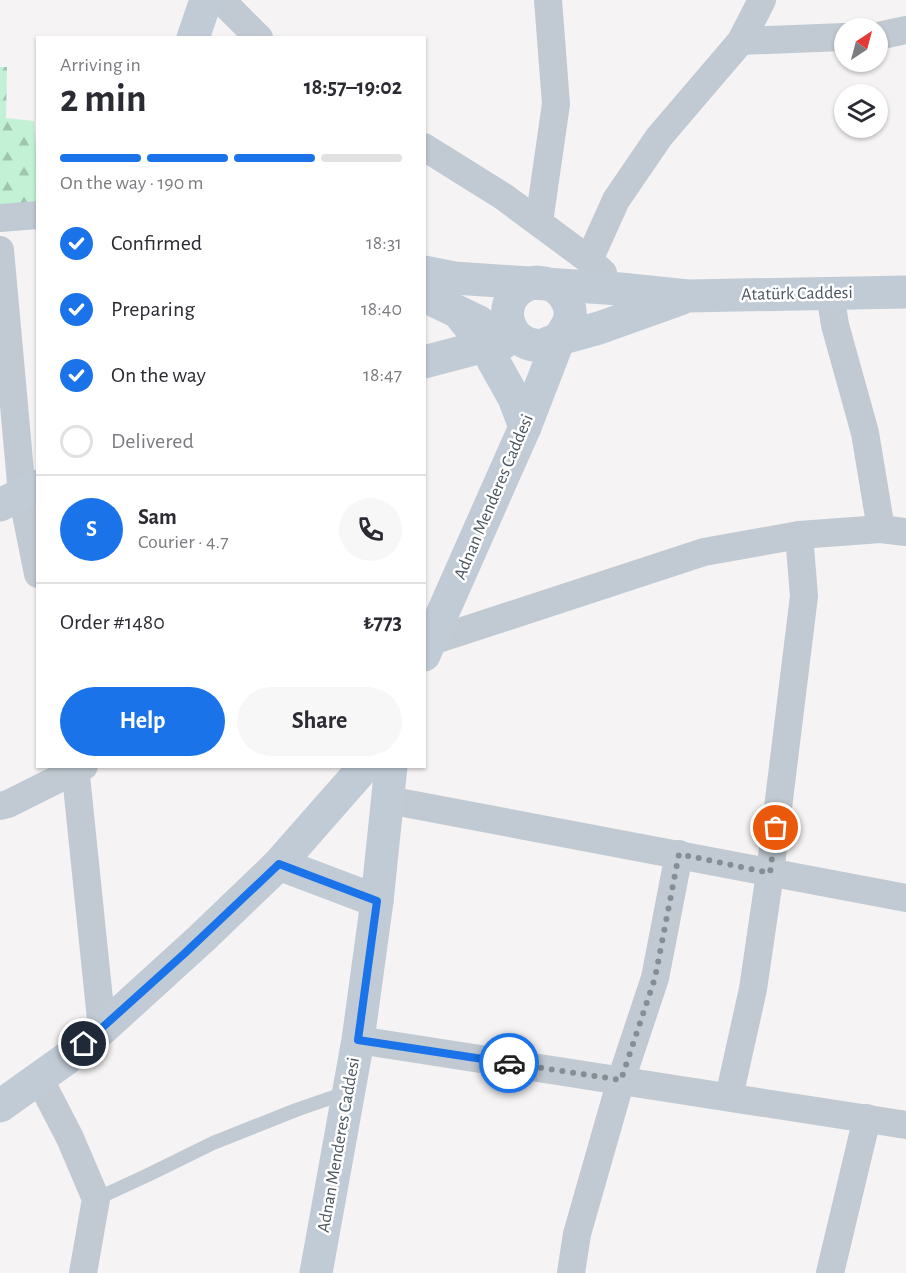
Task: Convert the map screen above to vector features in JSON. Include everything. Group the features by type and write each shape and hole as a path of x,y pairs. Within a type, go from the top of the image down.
{"street":[{"path":"194,36 206,0"},
{"path":"221,0 257,36"},
{"path":"538,222 556,104 548,0"},
{"path":"589,260 616,200 659,138 741,42 762,0"},
{"path":"888,34 906,30"},
{"path":"741,42 834,38"},
{"path":"426,148 504,197 589,260 620,289"},
{"path":"0,218 36,215"},
{"path":"0,250 20,495 36,564"},
{"path":"426,272 454,278 536,282 688,296"},
{"path":"522,340 510,325 508,306 518,290 536,282 555,287 568,301 569,321 560,339"},
{"name":"Atatürk Caddesi","path":"688,296 906,292"},
{"path":"429,637 704,552 799,535 893,530 835,325 830,293"},
{"path":"426,295 531,344 541,345 599,328 688,296"},
{"path":"458,312 485,346 514,398 525,427"},
{"name":"Adnan Menderes Caddesi","path":"429,637 525,427 560,339"},
{"path":"426,361 485,346 522,340"},
{"path":"729,1097 753,989 770,873 804,596 799,535"},
{"path":"0,806 78,768 102,1029"},
{"path":"0,1106 66,1059 202,938 279,864 362,768"},
{"name":"Adnan Menderes Caddesi","path":"316,1273 358,1040 377,901 391,768"},
{"path":"388,800 906,898"},
{"path":"571,1273 577,1234 621,1080 655,978 679,854"},
{"path":"279,864 377,901"},
{"path":"358,1040 906,1125"},
{"path":"39,1078 70,1138 96,1199 83,1273"},
{"path":"830,1273 867,1118"}],"lane":[{"path":"96,1199 213,1143 349,1092"}],"green space":[{"path":"0,67 7,67 6,118 34,121 36,203 0,206"}],"way so far":[{"path":"509,1063 621,1080 655,978 679,854 770,873 776,828"}],"route":[{"path":"84,1044 279,864 377,901 358,1040 509,1063"}]}
